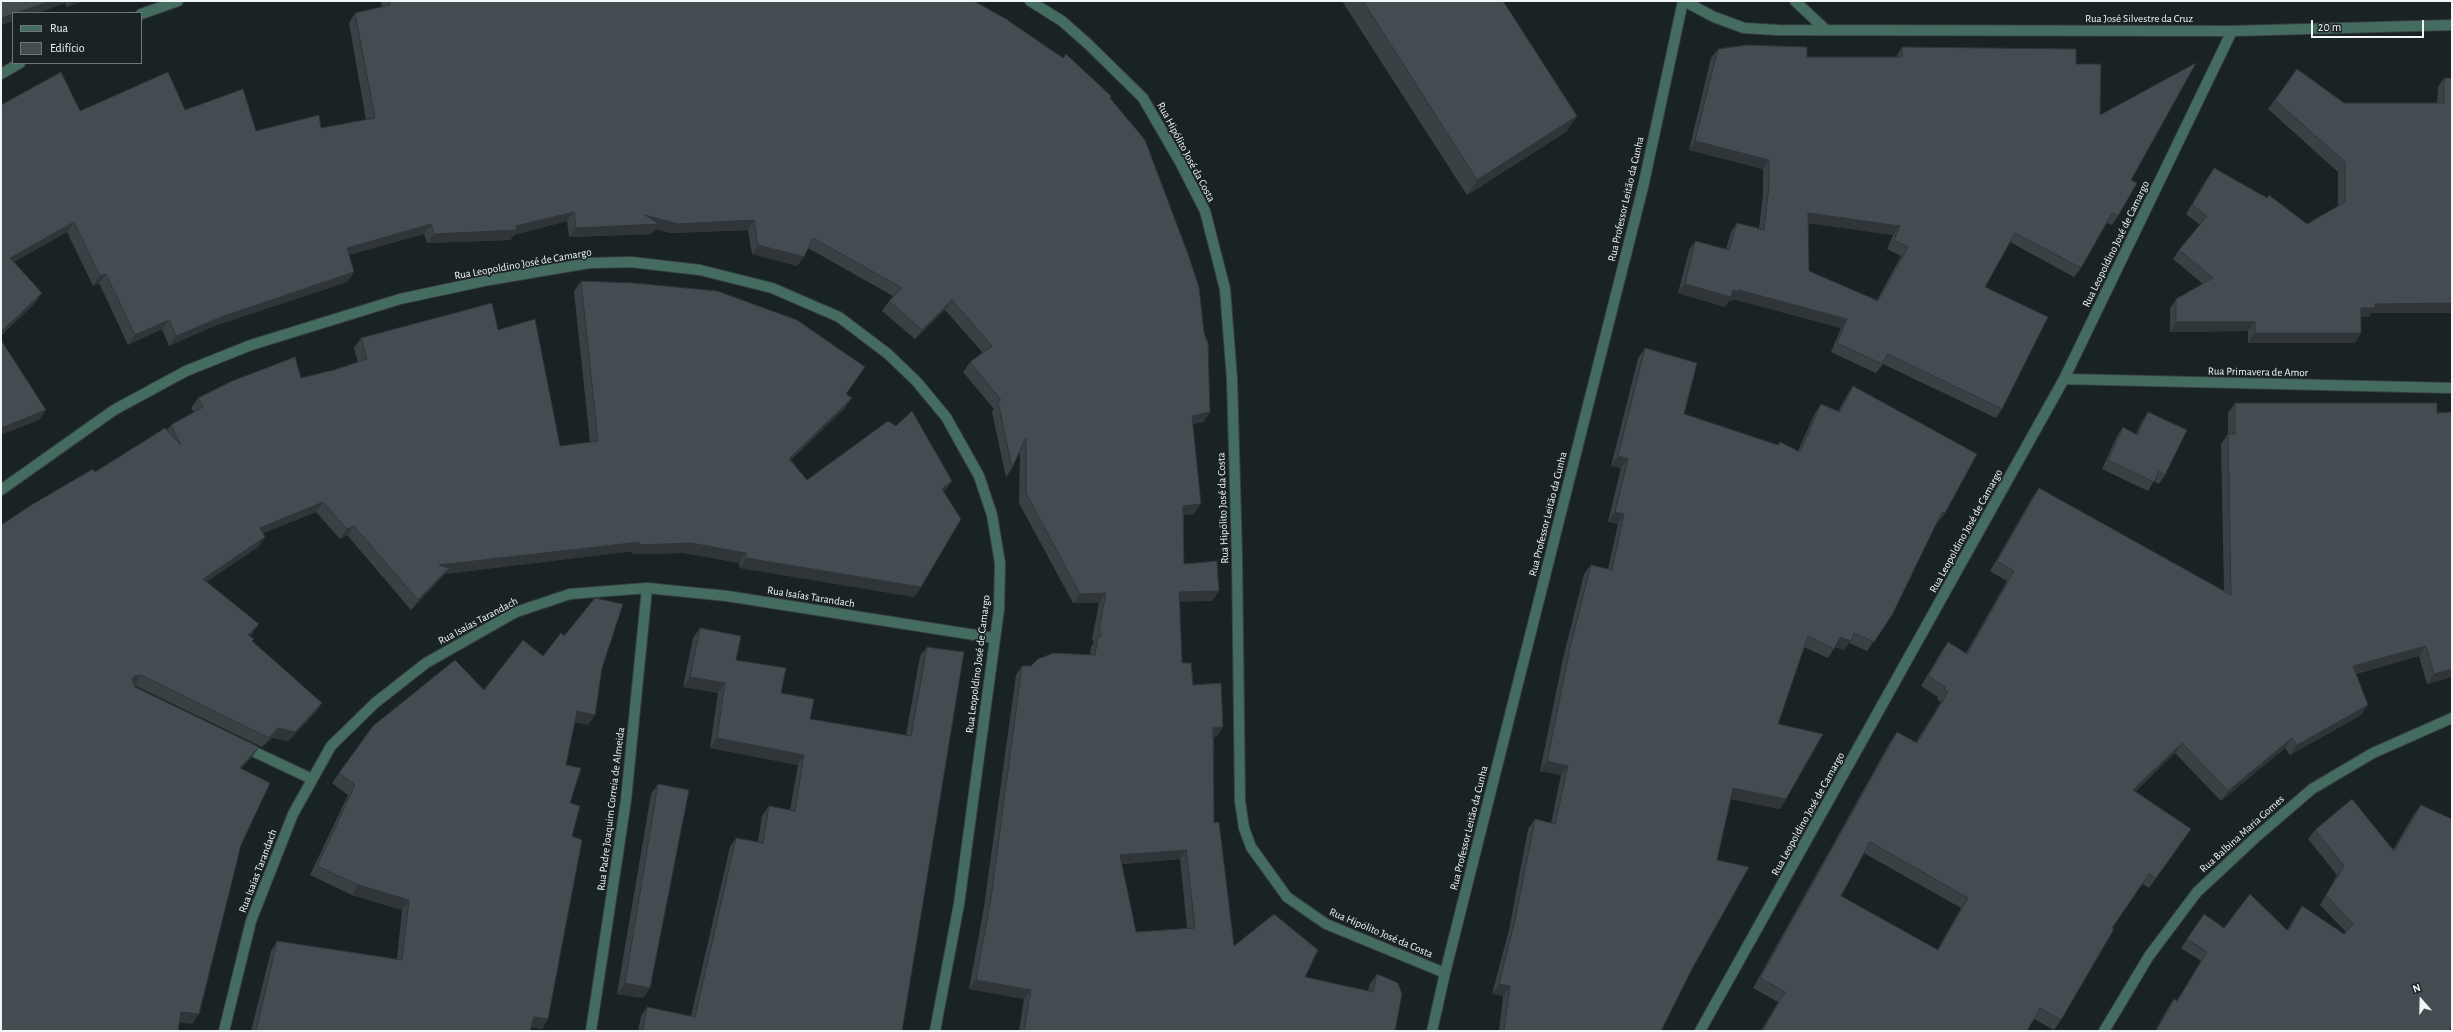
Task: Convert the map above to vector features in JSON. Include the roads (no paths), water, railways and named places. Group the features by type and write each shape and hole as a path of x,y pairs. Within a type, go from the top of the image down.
{"street":[{"path":"142,14 178,1"},
{"name":"Rua Hipólito José da Costa","path":"1030,1 1062,21 1088,44 1143,98 1180,162 1206,218 1225,289 1232,380 1237,556 1240,801 1244,828 1251,847 1287,897 1326,924 1444,973"},
{"name":"Rua Professor Leitão da Cunha","path":"1432,1031 1444,973 1643,187 1683,1"},
{"name":"Rua José Silvestre da Cruz","path":"1683,1 1714,17 1744,28 1778,30 2232,31 2452,25"},
{"path":"1795,1 1825,29"},
{"name":"Rua Leopoldino José de Camargo","path":"1700,1031 2064,379 2232,31"},
{"path":"1,74 18,64"},
{"name":"Rua Leopoldino José de Camargo","path":"1,490 114,410 186,371 251,345 400,299 589,263 631,262 700,270 772,288 839,317 888,354 918,382 946,417 979,476 992,515 1000,563 999,609 959,904 936,1031"},
{"name":"Rua Primavera de Amor","path":"2064,379 2452,388"},
{"name":"Rua Isaías Tarandach","path":"224,1031 251,921 293,814 331,746 375,703 426,664 516,612 570,594 647,588 727,596 994,638"},
{"name":"Rua Padre Joaquim Correia de Almeida","path":"591,1031 626,800 647,588"},
{"name":"Rua Balbina Maria Gomes","path":"2104,1031 2149,956 2196,892 2255,838 2312,789 2373,753 2452,718"},
{"path":"235,742 312,780"}]}
